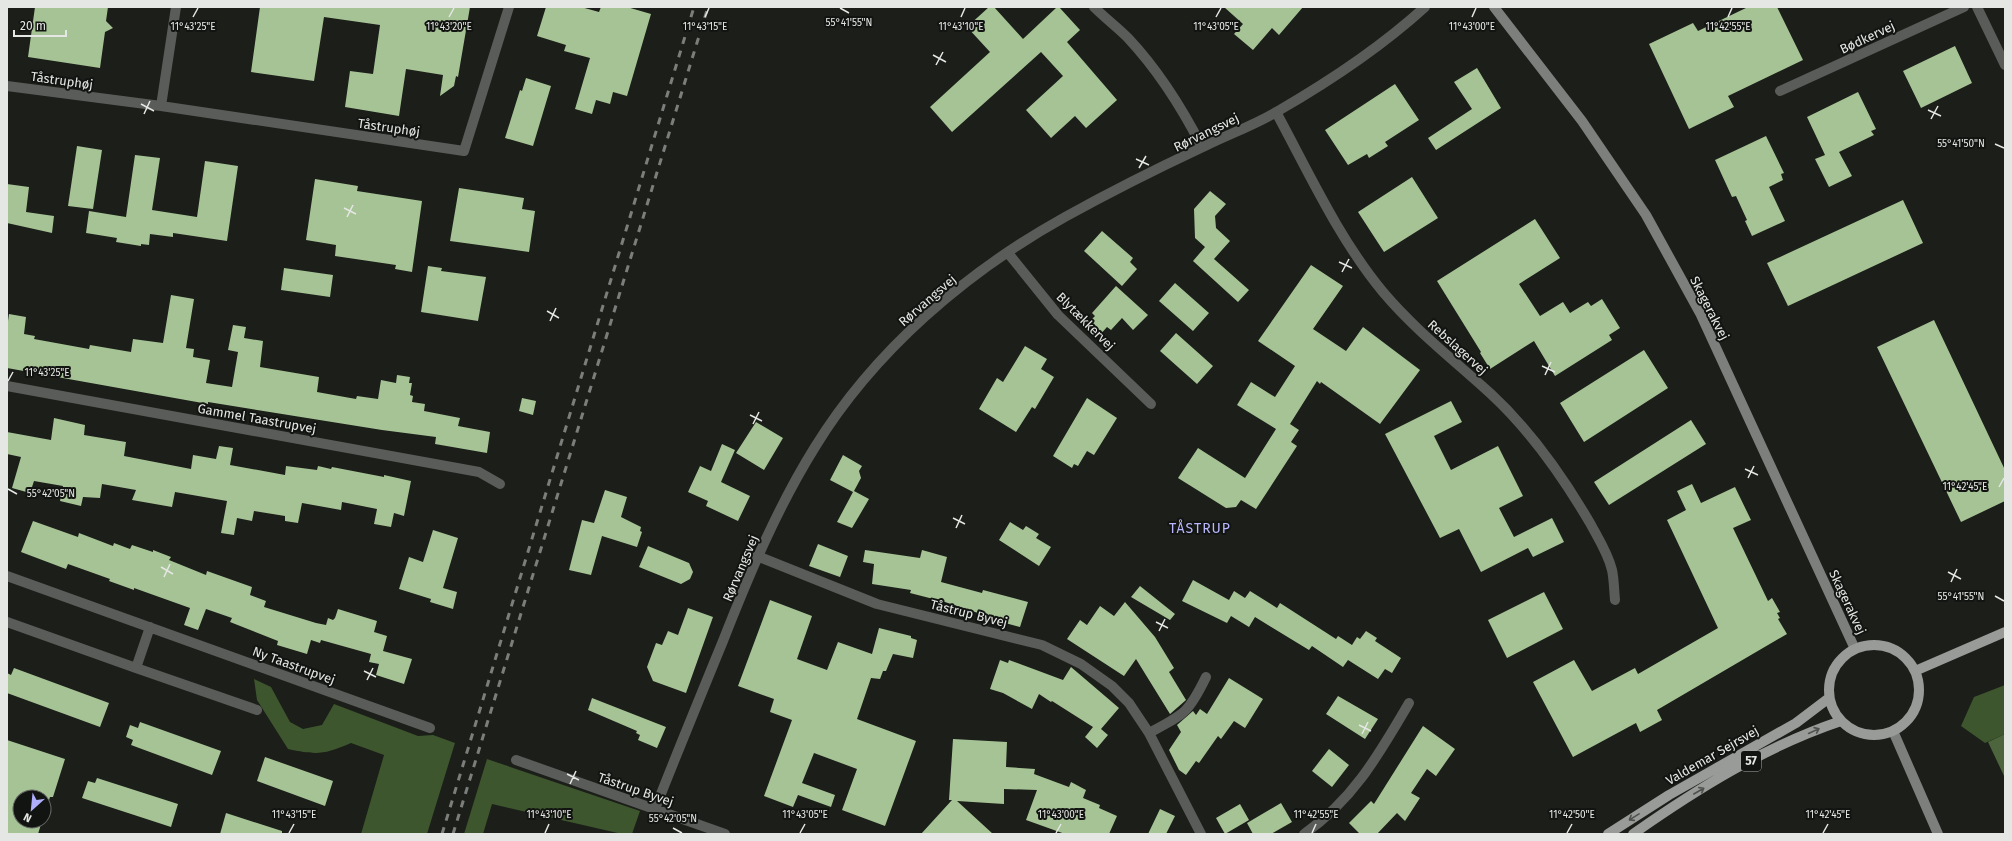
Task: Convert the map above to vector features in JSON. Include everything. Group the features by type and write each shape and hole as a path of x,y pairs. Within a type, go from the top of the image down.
{"main road":[{"path":"1915,671 2005,632"},
{"path":"1872,645 1886,646 1903,656 1915,671 1919,688 1917,705 1908,720 1893,731 1879,735 1865,734 1852,730 1841,721 1833,710 1829,698 1830,678 1839,661 1855,649 1872,645"},
{"name":"Valdemar Sejrsvej","path":"1608,834 1669,795 1796,723 1829,698"},
{"name":"Valdemar Sejrsvej","path":"1633,834 1677,804 1750,761 1823,727 1841,721"}],"street":[{"path":"160,106 176,7"},
{"name":"Tåstruphøj","path":"7,86 160,106 464,151 508,7"},
{"path":"1094,7 1128,39 1160,77 1172,94 1202,147"},
{"name":"Rørvangsvej","path":"655,809 757,556 815,446 846,401 894,347 942,302 1008,252 1064,218 1202,147 1276,112 1370,52 1425,7"},
{"name":"Skagerakvej","path":"1494,7 1582,121 1650,222 1700,313 1855,649"},
{"name":"Bødkervej","path":"1780,91 1964,7"},
{"path":"1977,7 2005,65"},
{"name":"Rebslagervej","path":"1276,112 1333,216 1371,276 1416,327 1492,395 1506,410 1540,448 1568,488 1603,545 1612,569 1615,600"},
{"name":"Blytækkervej","path":"1008,252 1058,315 1151,404"},
{"name":"Gammel Taastrupvej","path":"7,386 479,472 500,484"},
{"name":"Tåstrup Byvej","path":"757,556 877,604 1042,645 1081,664 1112,686 1129,703 1149,733 1201,834"},
{"name":"Ny Taastrupvej","path":"7,576 430,728"},
{"path":"7,622 258,710"},
{"path":"136,668 150,627"},
{"path":"1149,733 1182,715 1188,710 1206,677"},
{"path":"1304,834 1331,813 1364,776 1380,753 1409,703"},
{"path":"1893,731 1938,834"},
{"name":"Tåstrup Byvej","path":"516,760 725,834"}],"shaded area":[{"path":"254,679 271,687 290,722 303,729 322,725 334,704 418,736 433,735 455,743 427,834 361,834 384,755 351,743 320,753 288,749 257,700"},
{"path":"2005,685 2005,734 1985,743 1961,726 1974,697"},
{"path":"2005,734 2005,778 1988,742"},
{"path":"487,759 640,811 632,834 622,834 492,804 483,834 464,834"}],"building":[{"path":"35,7 108,7 106,21 113,28 105,32 100,68 28,57"},
{"path":"260,7 470,7 458,77 456,76 454,86 440,96 443,75 406,69 399,116 345,107 350,71 373,74 380,25 324,17 314,81 251,72"},
{"path":"546,7 581,7 599,12 601,7 627,7 651,14 627,96 613,92 610,104 596,100 592,114 575,109 590,58 564,51 566,45 537,36"},
{"path":"989,7 994,7 1023,39 1057,7 1059,7 1080,30 1067,42 1117,100 1086,128 1075,116 1051,138 1026,110 1063,76 1041,52 952,132 930,107 990,52 967,27"},
{"path":"1224,7 1303,7 1279,35 1272,28 1253,50 1234,34 1243,24"},
{"path":"1748,7 1777,7 1803,60 1728,96 1734,107 1689,129 1649,44 1693,23 1698,31"},
{"path":"1955,46 1972,83 1921,108 1903,71"},
{"path":"1477,68 1501,108 1436,150 1428,138 1472,109 1454,82"},
{"path":"526,78 551,86 533,146 505,138 520,90 522,91"},
{"path":"1395,84 1419,120 1385,142 1388,146 1369,158 1367,154 1348,165 1325,130"},
{"path":"1858,92 1876,129 1871,131 1874,135 1839,152 1852,176 1829,187 1815,159 1825,155 1807,117"},
{"path":"1766,136 1784,173 1781,174 1783,180 1769,187 1785,221 1752,236 1745,221 1747,220 1736,196 1732,197 1715,160"},
{"path":"77,146 102,150 93,209 68,206"},
{"path":"135,155 160,158 152,210 197,217 205,161 238,166 227,241 173,233 173,237 150,234 149,245 141,244 141,246 116,242 117,238 86,233 89,211 126,217"},
{"path":"1412,177 1438,218 1384,252 1358,212"},
{"path":"315,179 358,186 357,191 422,201 412,272 395,269 396,265 335,256 336,245 306,240"},
{"path":"7,184 29,187 26,212 54,216 52,233 7,223"},
{"path":"459,188 524,198 522,209 535,211 529,252 450,241"},
{"path":"1210,191 1226,204 1215,216 1216,228 1230,241 1214,259 1249,290 1238,302 1193,261 1205,247 1195,238 1194,209"},
{"path":"1903,200 1923,243 1788,306 1767,263"},
{"path":"1535,219 1560,258 1519,284 1540,316 1563,302 1570,313 1588,302 1591,306 1602,299 1620,328 1609,335 1612,340 1555,376 1534,341 1490,369 1437,281"},
{"path":"1102,231 1133,258 1130,262 1137,269 1122,286 1084,251"},
{"path":"1311,265 1343,286 1313,329 1346,351 1363,327 1420,370 1380,424 1321,382 1320,384 1317,381 1290,424 1299,430 1291,442 1297,446 1256,509 1241,500 1236,507 1226,508 1178,478 1198,448 1245,478 1276,429 1237,405 1251,382 1275,397 1295,366 1258,341"},
{"path":"428,266 442,268 441,271 486,277 478,321 421,312"},
{"path":"284,268 333,275 330,297 281,290"},
{"path":"1175,283 1209,313 1193,331 1159,301"},
{"path":"1116,286 1148,315 1133,330 1122,318 1111,330 1107,327 1099,336 1087,324 1095,316 1092,313"},
{"path":"171,295 194,299 186,348 194,349 193,357 210,360 206,383 232,387 238,352 228,350 233,325 246,327 244,338 263,341 260,367 319,377 317,392 356,399 357,396 378,399 381,380 396,383 397,375 410,377 409,383 412,383 410,395 413,396 412,402 425,404 424,411 460,418 458,426 490,432 487,453 435,444 436,437 382,430 208,402 208,404 7,368 7,328 9,314 26,317 24,334 35,336 34,339 89,349 90,345 131,352 133,339 163,343"},
{"path":"1934,320 2005,470 2005,501 1961,522 1877,347"},
{"path":"1176,333 1213,366 1197,384 1160,351"},
{"path":"1025,346 1047,359 1041,369 1054,377 1035,409 1032,407 1016,432 979,409 997,378 1003,382"},
{"path":"1644,350 1668,388 1584,442 1560,403"},
{"path":"522,398 536,401 533,415 519,411"},
{"path":"1087,398 1117,418 1094,455 1087,451 1078,466 1074,464 1072,468 1053,456"},
{"path":"1451,401 1462,422 1434,436 1451,470 1498,446 1523,496 1499,508 1514,537 1552,518 1564,542 1533,557 1528,548 1481,572 1459,529 1440,538 1385,434"},
{"path":"54,418 85,425 84,435 126,442 124,456 191,469 193,455 216,459 219,446 233,448 230,465 285,475 286,466 317,470 318,466 331,469 332,467 411,481 404,516 394,513 391,527 374,524 377,509 342,502 341,510 302,503 298,523 285,521 285,516 254,511 252,521 237,518 234,535 221,533 227,501 175,492 172,507 132,500 136,490 102,484 100,498 83,497 81,506 60,501 63,486 34,481 30,493 12,488 21,457 7,454 7,432 51,440"},
{"path":"1691,420 1706,444 1609,505 1594,482"},
{"path":"756,422 783,438 764,470 736,453"},
{"path":"722,444 735,450 721,482 750,496 738,521 706,506 708,501 688,492 700,466 711,471"},
{"path":"843,455 862,466 859,471 861,478 854,491 869,499 852,528 837,522 853,492 830,480"},
{"path":"1692,484 1701,503 1735,487 1751,520 1733,528 1768,601 1772,598 1780,612 1777,613 1780,618 1778,619 1787,634 1657,710 1662,720 1640,732 1636,723 1573,757 1533,682 1574,660 1592,691 1635,668 1638,674 1718,628 1667,520 1686,510 1677,491"},
{"path":"605,490 627,497 621,517 641,527 640,531 642,532 637,547 602,536 591,575 569,570 582,520 594,523"},
{"path":"33,521 78,537 79,533 113,546 114,543 130,549 132,545 153,552 153,550 171,557 169,560 206,575 207,571 252,587 250,595 266,601 264,607 316,623 326,625 328,618 333,620 335,618 338,609 377,621 374,632 387,636 383,651 412,659 404,684 376,675 379,664 369,662 371,654 321,640 320,643 311,640 307,654 277,645 278,641 230,622 232,618 206,609 198,630 184,625 190,608 134,588 134,590 109,581 110,579 68,564 66,569 21,552"},
{"path":"1010,522 1023,530 1026,526 1039,534 1036,538 1051,547 1039,566 999,540"},
{"path":"433,530 458,538 443,588 457,592 453,609 430,602 431,599 399,589 409,557 423,562"},
{"path":"818,544 848,556 840,577 809,566"},
{"path":"648,546 689,563 693,572 690,579 681,584 639,567"},
{"path":"865,550 920,558 922,550 947,557 941,582 982,593 983,590 1028,602 1020,627 983,617 984,615 945,602 910,593 911,590 872,584 874,564 863,562"},
{"path":"1193,580 1229,600 1234,591 1245,598 1250,591 1277,608 1280,603 1336,639 1338,636 1352,645 1357,637 1360,639 1366,631 1377,638 1375,641 1401,658 1392,673 1385,669 1378,679 1348,660 1343,667 1312,646 1309,650 1255,617 1249,627 1231,616 1227,623 1182,601"},
{"path":"1140,586 1175,614 1170,620 1131,597"},
{"path":"1544,592 1563,629 1507,658 1488,620"},
{"path":"770,600 812,616 797,659 827,670 838,642 872,654 879,628 911,636 911,638 917,640 913,658 893,654 886,671 883,671 880,679 871,678 857,719 916,741 885,826 842,810 857,769 814,753 802,783 835,795 831,807 798,795 793,807 764,796 792,720 770,712 774,699 738,686"},
{"path":"1125,602 1155,637 1174,668 1169,672 1186,700 1170,714 1136,659 1124,676 1067,639 1080,620 1087,625 1100,606 1114,616"},
{"path":"688,608 713,617 686,693 653,681 647,667 656,643 662,645 668,631 678,635"},
{"path":"1000,660 1008,663 1009,660 1063,680 1071,667 1119,708 1101,729 1108,735 1097,748 1085,737 1093,727 1052,701 1051,702 1039,694 1032,709 1003,693 990,689"},
{"path":"14,668 109,703 100,727 7,693 7,673 11,675"},
{"path":"1229,678 1263,699 1245,728 1234,721 1221,739 1218,736 1199,763 1196,761 1186,775 1179,770 1169,750 1181,732 1177,725 1193,711 1196,715 1200,709 1207,714"},
{"path":"1338,696 1378,719 1365,739 1326,714"},
{"path":"592,698 666,727 657,748 638,740 640,735 636,733 637,731 588,710"},
{"path":"140,722 221,751 212,775 131,745 133,740 126,737 130,725 138,728"},
{"path":"1423,726 1455,749 1436,776 1427,769 1411,793 1420,798 1405,821 1397,813 1377,834 1360,834 1349,823 1371,801 1374,804"},
{"path":"953,739 1007,742 1006,767 1035,769 1034,774 1069,787 1071,782 1086,790 1083,798 1100,805 1099,808 1117,816 1109,834 1065,834 1026,820 1037,790 1004,789 1004,804 957,801 993,834 921,834 952,800 949,800"},
{"path":"7,740 65,759 53,797 52,789 12,789 12,829 40,829 38,834 7,834"},
{"path":"1329,749 1349,765 1332,787 1312,771"},
{"path":"265,757 333,781 325,806 257,781"},
{"path":"97,778 178,804 171,827 82,798 88,781 95,783"},
{"path":"1281,803 1292,822 1271,834 1253,834 1247,823"},
{"path":"1240,804 1249,820 1225,834 1216,818"},
{"path":"1160,809 1175,816 1166,834 1148,834"},
{"path":"226,813 282,831 282,834 220,834"}],"railway":[{"path":"442,834 694,7"},
{"path":"453,834 708,7"}],"district":[{"name":"TÅSTRUP","path":"1200,528"}]}
